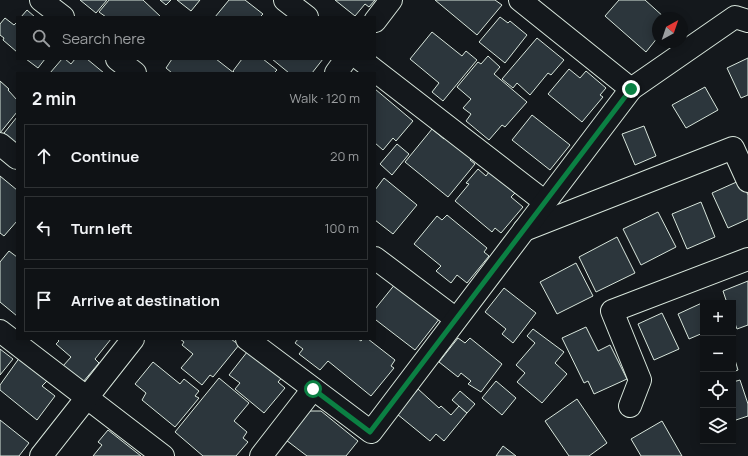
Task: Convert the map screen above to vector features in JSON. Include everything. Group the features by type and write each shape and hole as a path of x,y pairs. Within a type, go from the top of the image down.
{"street":[{"path":"41,0 62,16"},
{"path":"285,0 306,16"},
{"path":"376,20 391,0"},
{"path":"520,0 631,89"},
{"path":"249,340 370,432 631,89 735,17 748,21"},
{"path":"118,60 134,72"},
{"path":"337,72 345,60"},
{"path":"361,60 545,202"},
{"path":"0,144 16,157"},
{"path":"523,230 733,148 748,181"},
{"path":"376,259 456,320"},
{"path":"630,406 640,380 612,310 748,259"},
{"path":"0,331 163,456"},
{"path":"41,456 133,340"},
{"path":"261,456 313,389"}],"building":[{"path":"80,0 107,0 96,13"},
{"path":"109,0 143,0 160,16 105,16 99,12"},
{"path":"160,0 171,0 166,5"},
{"path":"177,0 200,0 191,11"},
{"path":"229,0 245,0 263,14 261,16 216,16"},
{"path":"335,0 375,0 369,7 365,4 355,16"},
{"path":"435,0 495,0 502,5 477,35"},
{"path":"619,0 645,0 658,12 652,12 652,44 646,52 605,16"},
{"path":"27,10 34,16 22,16"},
{"path":"500,17 508,23 510,21 527,35 505,63 479,42"},
{"path":"5,18 14,25 16,23 16,51 3,40 4,38 0,35 0,24"},
{"path":"432,32 462,56 466,51 477,60 443,101 432,92 439,83 410,59"},
{"path":"537,38 564,60 551,75 548,73 530,95 517,83 513,88 502,79"},
{"path":"488,56 500,67 494,74 527,102 505,127 502,125 489,140 466,121 471,114 463,108 471,99 457,87 478,62 481,64"},
{"path":"748,58 748,95 741,98 727,68"},
{"path":"27,60 44,60 38,68"},
{"path":"61,60 66,60 71,64 74,60 88,60 103,72 51,72"},
{"path":"171,60 217,60 233,72 171,72 166,68"},
{"path":"241,60 264,60 277,70 275,72 233,71"},
{"path":"273,60 322,60 313,72 288,72"},
{"path":"569,69 580,78 586,71 606,88 600,95 603,97 582,122 548,94"},
{"path":"0,81 9,89 8,90 16,99 16,113 0,133"},
{"path":"705,87 718,110 686,128 672,105"},
{"path":"376,90 413,121 396,141 393,138 383,150 376,144"},
{"path":"532,115 570,145 550,170 512,140"},
{"path":"16,118 16,154 0,138"},
{"path":"644,126 656,156 635,165 622,134"},
{"path":"432,129 444,139 448,134 474,155 470,160 475,164 448,197 405,162"},
{"path":"397,144 409,154 392,175 380,164"},
{"path":"478,169 486,176 489,172 515,193 511,197 523,207 501,233 495,228 492,232 455,201 469,184 466,183"},
{"path":"0,176 16,189 16,222 4,236 0,233"},
{"path":"384,178 417,205 393,234 376,221 376,189"},
{"path":"741,180 748,195 748,219 728,228 712,193"},
{"path":"701,202 715,237 687,249 672,214"},
{"path":"658,212 676,247 641,265 623,229"},
{"path":"447,215 487,248 484,252 489,256 467,283 457,275 451,283 436,271 441,266 414,244 437,216 442,220"},
{"path":"617,237 635,273 596,292 579,257"},
{"path":"9,251 16,256 16,315 0,302 0,262"},
{"path":"576,263 593,296 557,314 540,282"},
{"path":"748,281 748,325 737,329 736,300 726,300 723,291"},
{"path":"396,283 440,318 415,350 376,320 376,308"},
{"path":"504,288 536,313 513,343 502,334 506,329 485,312"},
{"path":"700,304 700,334 689,339 678,314"},
{"path":"662,313 679,349 654,360 638,324"},
{"path":"586,327 598,351 610,345 627,379 594,394 588,381 584,383 562,338"},
{"path":"533,329 564,352 555,363 567,374 542,403 517,382 525,373 516,365 535,343 527,336"},
{"path":"458,338 465,343 470,338 502,364 481,392 468,384 471,381 461,373 458,377 439,362"},
{"path":"58,340 110,340 95,359 99,363 83,382 63,366 71,357 56,344 59,341"},
{"path":"181,340 232,340 239,345 213,377 210,375 202,385 181,368 193,354 182,345 184,342"},
{"path":"297,340 369,340 395,360 391,366 394,368 371,396 328,361 320,370 299,354 303,349 295,343"},
{"path":"251,347 285,374 278,382 285,388 264,413 235,389 240,383 229,375"},
{"path":"0,349 13,359 0,375"},
{"path":"20,357 48,380 42,386 55,396 37,420 0,390 0,385"},
{"path":"153,362 180,384 184,379 199,391 195,396 199,398 175,427 142,400 146,393 135,384"},
{"path":"219,378 249,403 234,421 247,432 243,438 248,442 236,456 203,456 175,432"},
{"path":"740,380 748,404 748,416 736,420 736,408 736,381"},
{"path":"496,381 516,398 502,415 482,398"},
{"path":"418,389 439,408 441,406 451,415 459,406 467,413 444,441 436,434 430,441 397,414"},
{"path":"460,391 475,404 467,413 452,400"},
{"path":"577,399 607,443 589,456 569,456 545,421"},
{"path":"309,411 321,411 358,441 346,456 307,456 286,440"},
{"path":"0,420 29,443 19,456 0,456"},
{"path":"662,421 682,456 641,456 631,439"},
{"path":"108,430 141,456 93,456 102,445 98,442"},
{"path":"503,446 516,456 496,456"}],"route":[{"path":"313,389 370,432 631,89"}]}
